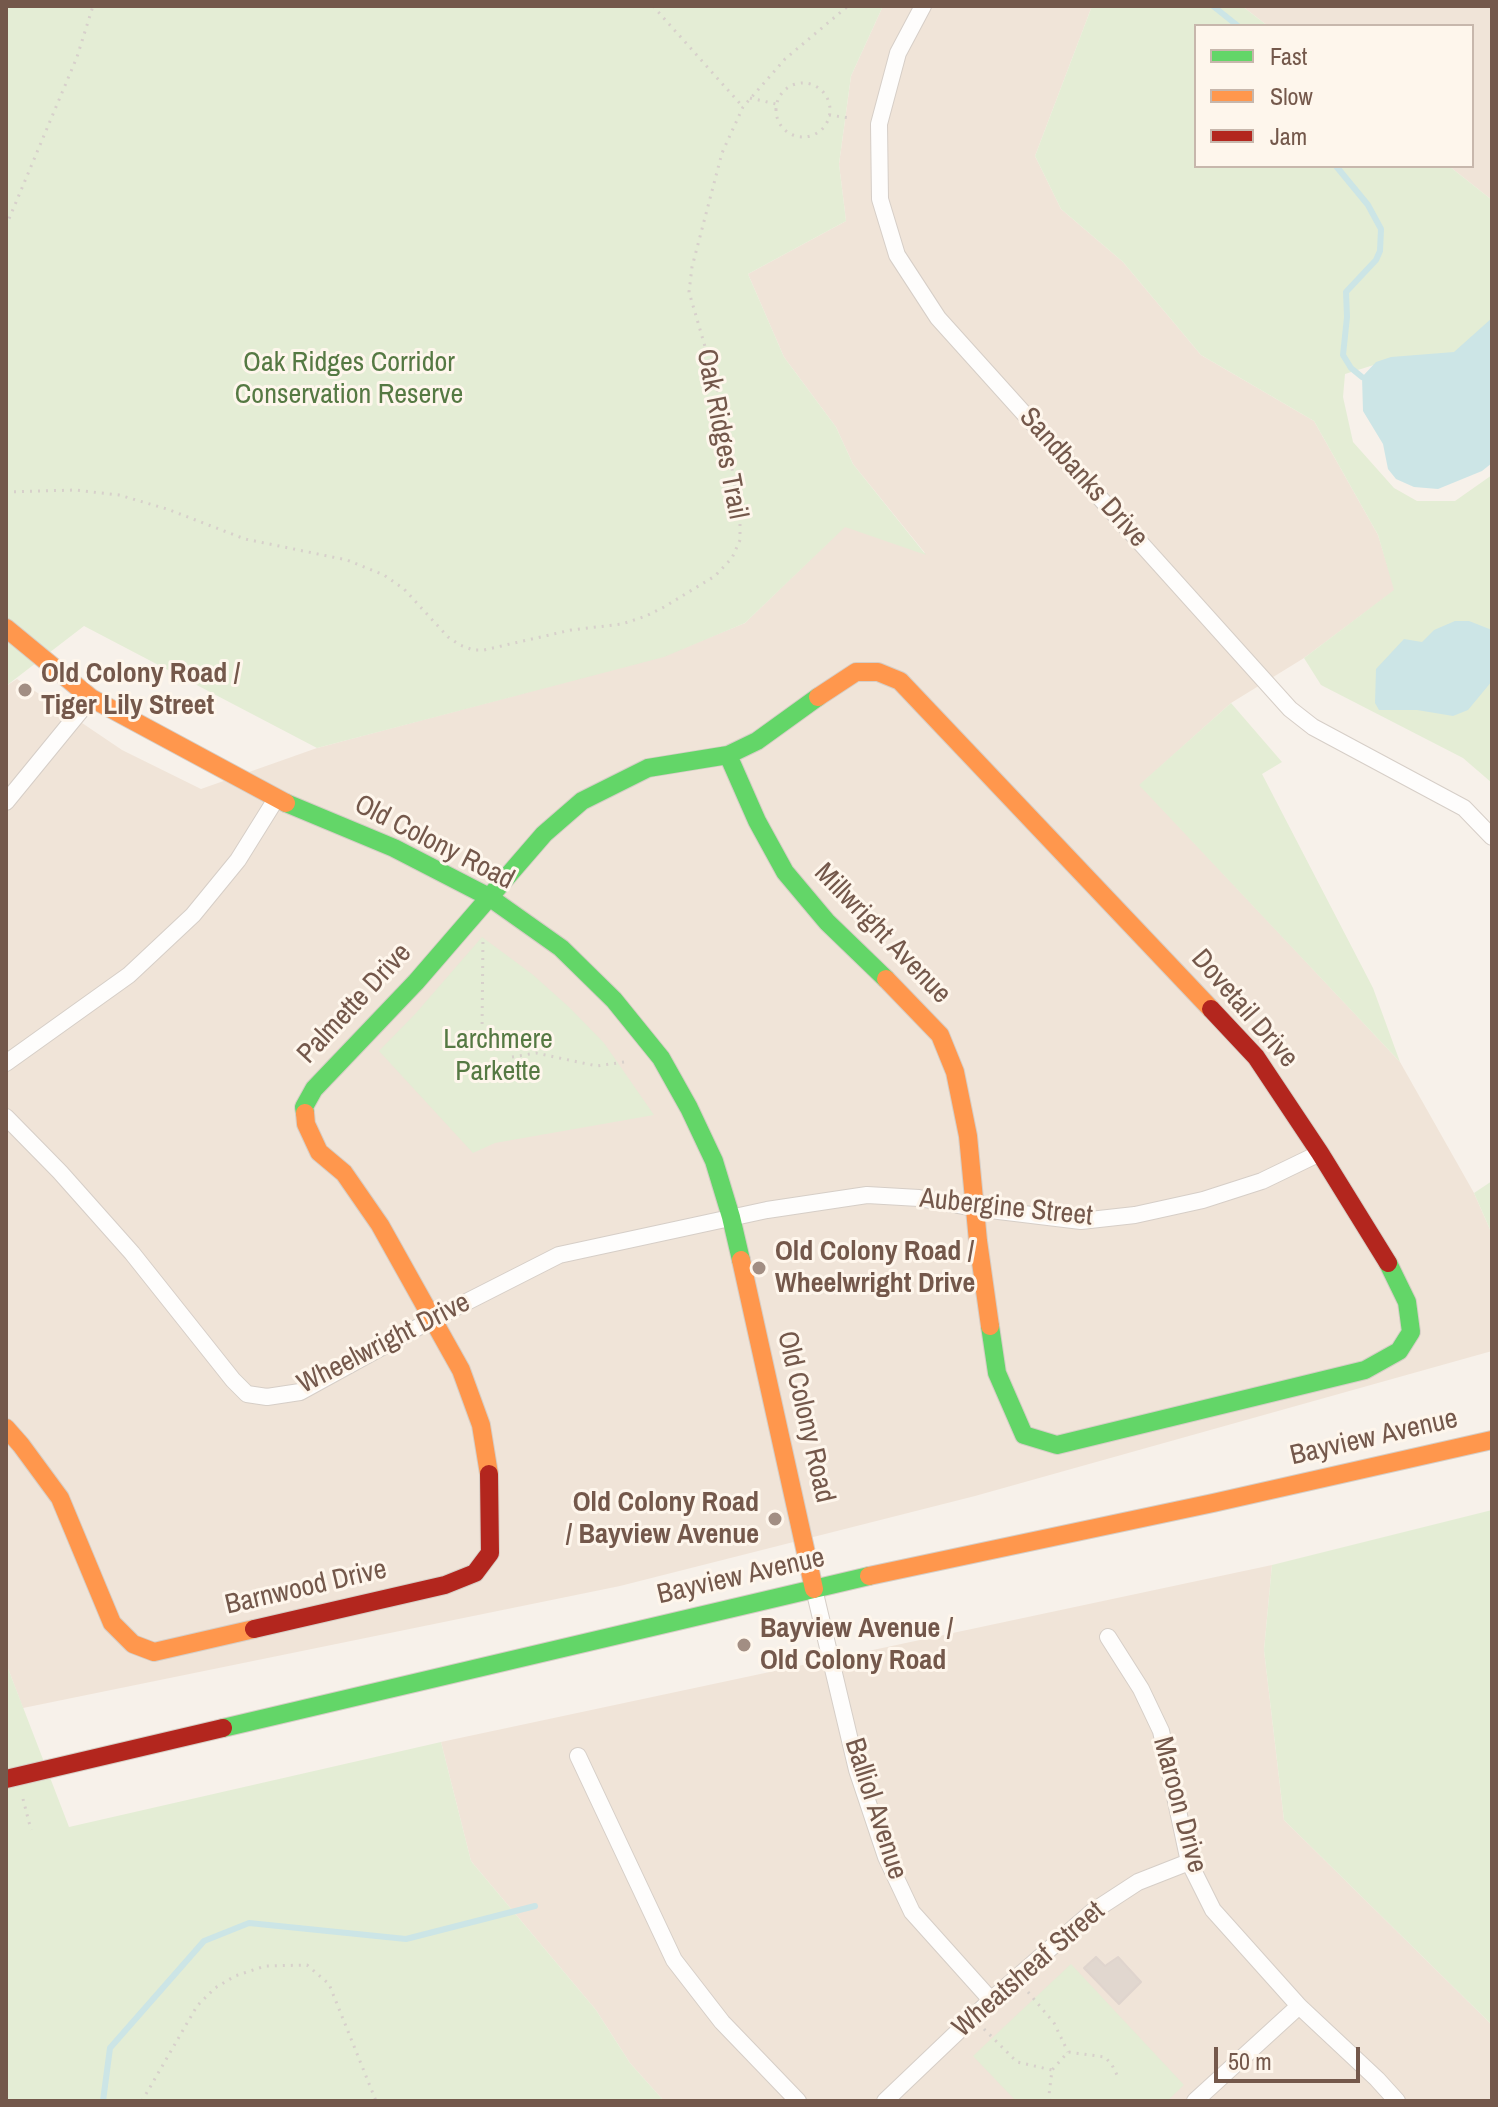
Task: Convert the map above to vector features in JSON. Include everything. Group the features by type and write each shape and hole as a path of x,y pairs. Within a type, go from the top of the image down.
{"street":[{"name":"Sandbanks Drive","path":"923,6 898,53 879,124 880,199 897,255 938,318 1290,709 1313,727 1464,808 1492,837"},
{"name":"Old Colony Road","path":"6,628 91,698 276,799 394,848 489,897 561,948 614,1000 661,1058 714,1161 731,1217 814,1589"},
{"name":"Dovetail Drive","path":"489,897 544,834 582,801 648,768 728,755 757,741 856,672 878,672 900,681 1256,1057 1389,1265 1407,1302 1411,1332 1399,1351 1365,1370 1057,1445 1024,1435 997,1373 974,1208"},
{"path":"6,802 91,698"},
{"name":"Millwright Avenue","path":"728,755 757,821 785,872 827,922 940,1035 955,1072 968,1136 974,1208"},
{"path":"6,1063 129,975 193,915 238,860 276,799"},
{"name":"Palmette Drive","path":"433,1319 380,1225 344,1173 319,1152 306,1124 304,1107 314,1089 416,982 489,897"},
{"name":"Wheelwright Drive","path":"6,1117 132,1253 233,1380 247,1394 267,1397 300,1392 559,1255 731,1217"},
{"name":"Aubergine Street","path":"731,1217 867,1195 919,1198 1081,1221 1135,1215 1203,1200 1262,1181 1320,1153"},
{"name":"Barnwood Drive","path":"6,1428 60,1498 112,1623 133,1644 154,1652 445,1585 475,1573 490,1553 490,1480 481,1425 461,1370 433,1319"},
{"name":"Bayview Avenue","path":"11,1777 814,1589 1492,1440"},
{"name":"Balliol Avenue","path":"814,1589 857,1770 886,1857 912,1912 991,2000"},
{"name":"Maroon Drive","path":"1108,1637 1141,1689 1161,1731 1189,1862 1213,1910 1299,2006 1397,2101"},
{"path":"578,1756 674,1960 722,2022 798,2101"},
{"name":"Wheatsheaf Street","path":"885,2101 991,2000 1092,1912 1138,1882 1189,1862"},
{"path":"1195,2101 1299,2006"}],"path":[{"path":"6,226 77,57 93,6"},
{"path":"653,6 743,107"},
{"name":"Oak Ridges Trail","path":"6,492 75,490 119,495 167,509 245,539 347,560 384,575 404,589 448,637 473,650 571,630 622,624 664,607 715,576 732,558 740,540 740,518 721,401 689,292 692,267 722,153 750,98 785,59 848,6"},
{"path":"810,84 822,91 829,103 829,115 824,127 814,134 801,137 786,131 780,124 776,104 789,87 810,84"},
{"path":"750,98 776,104"},
{"path":"829,115 850,118"},
{"path":"482,1032 484,932"},
{"path":"512,1057 536,1053 597,1066 624,1062"},
{"path":"11,1777 31,1830"},
{"path":"142,2101 197,2006 215,1988 235,1976 265,1966 307,1965 330,1985 376,2101"},
{"path":"1017,1978 1054,2023 1068,2052"},
{"path":"973,2018 1017,2062 1052,2070"},
{"path":"1050,2101 1052,2070 1068,2052"},
{"path":"1068,2052 1105,2057 1119,2079"}],"shaded area":[{"path":"883,6 1092,6 1035,156 1061,209 1123,262 1201,355 1314,421 1378,535 1395,590 1304,658 1231,703 1140,785 1400,1062 1474,1193 1492,1234 1492,1351 975,1496 620,1586 23,1708 6,1663 6,686 17,679 122,750 201,789 317,748 664,656 745,623 845,526 925,553 853,464 836,427 784,357 748,274 846,221 839,164 851,76"},
{"path":"1242,6 1492,6 1492,200 1452,168 1474,168 1474,24 1265,24"},
{"path":"1272,1565 1264,1650 1284,1820 1492,2025 1492,2101 664,2101 630,2063 596,2010 471,1861 441,1742"}],"green space":[{"name":"Oak Ridges Corridor Conservation Reserve","path":"6,6 883,6 851,76 839,164 846,221 748,274 784,357 836,427 853,464 926,555 845,527 745,623 664,657 317,748 84,626 6,686"},
{"path":"1092,6 1242,6 1265,24 1194,24 1194,168 1452,168 1492,200 1492,326 1473,353 1377,364 1345,374 1343,397 1353,442 1394,488 1417,501 1455,501 1492,475 1492,783 1463,758 1321,685 1304,658 1394,590 1378,535 1314,421 1201,355 1123,262 1061,209 1035,156"},
{"path":"1231,703 1282,762 1262,774 1373,988 1400,1062 1139,785"},
{"name":"Larchmere Parkette","path":"482,937 532,974 604,1043 654,1115 495,1143 473,1153 379,1051"},
{"path":"1492,1181 1492,1234 1474,1193"},
{"path":"1492,1510 1492,2025 1284,1820 1264,1650 1272,1565"},
{"path":"6,1663 69,1827 441,1742 471,1861 596,2010 630,2063 664,2101 6,2101"},
{"path":"1071,1964 1184,2085 1167,2101 1016,2101 973,2056"}],"water":[{"path":"1492,318 1492,463 1482,471 1438,489 1414,487 1396,479 1388,469 1383,444 1363,411 1362,377 1376,362 1391,357 1454,352"},
{"path":"1455,621 1469,621 1492,630 1492,681 1468,710 1453,716 1417,710 1379,710 1375,703 1376,669 1404,639 1422,642 1434,630"}],"building":[{"path":"1096,1957 1105,1966 1118,1957 1141,1982 1119,2004 1084,1968"}],"waterway":[{"path":"1213,6 1236,24"},
{"path":"1338,168 1368,205 1381,229 1380,251 1376,260 1346,292 1343,355 1351,368 1362,377"},
{"path":"103,2101 110,2048 204,1941 249,1923 406,1939 535,1906"}],"traffic: fast":[{"path":"305,1113 304,1107 314,1089 416,982 544,834 582,801 648,768 728,755 757,741 818,697"},
{"path":"728,755 757,821 785,872 827,922 886,979"},
{"path":"286,803 394,848 489,897 561,948 614,1000 661,1058 689,1108 714,1161 741,1260"},
{"path":"990,1326 997,1373 1024,1435 1057,1445 1365,1370 1399,1351 1411,1332 1407,1302 1388,1263"},
{"path":"223,1728 869,1576"}],"traffic: slow":[{"path":"6,628 91,698 286,803"},
{"path":"818,697 856,672 878,672 900,681 1211,1009"},
{"path":"886,979 940,1035 955,1072 968,1136 990,1326"},
{"path":"305,1113 306,1124 319,1152 344,1173 380,1225 461,1370 481,1425 489,1474"},
{"path":"741,1260 814,1589"},
{"path":"6,1428 60,1498 112,1623 133,1644 154,1652 254,1629"},
{"path":"869,1576 1492,1440"}],"traffic: jam":[{"path":"1211,1009 1256,1057 1388,1263"},
{"path":"254,1629 445,1585 475,1573 490,1553 489,1474"},
{"path":"6,1779 223,1728"}],"place":[{"name":"Old Colony Road / Tiger Lily Street","path":"25,690"},
{"name":"Old Colony Road / Wheelwright Drive","path":"759,1268"},
{"name":"Old Colony Road / Bayview Avenue","path":"775,1519"},
{"name":"Bayview Avenue / Old Colony Road","path":"744,1645"}]}
